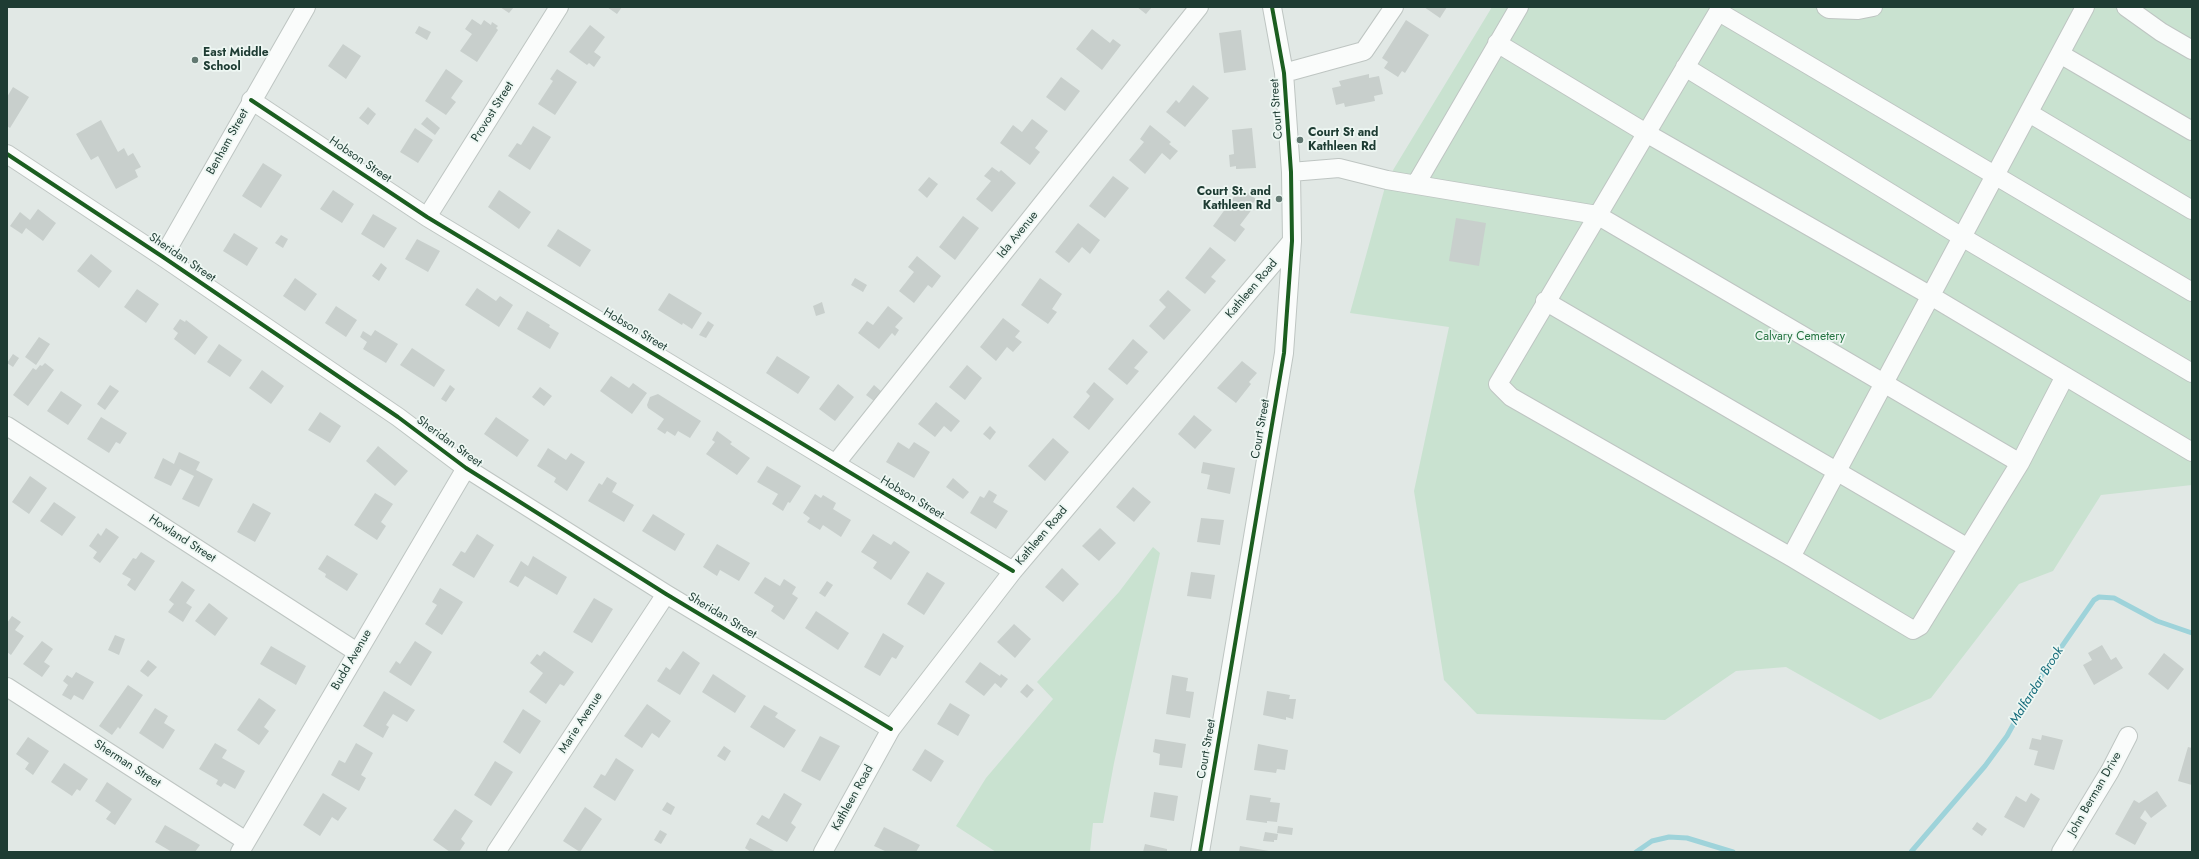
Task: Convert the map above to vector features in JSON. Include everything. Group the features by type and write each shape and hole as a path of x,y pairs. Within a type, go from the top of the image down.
{"street":[{"name":"Benham Street","path":"163,257 251,100 306,7"},
{"name":"Provost Street","path":"427,217 559,7"},
{"name":"Ida Avenue","path":"836,463 1199,7"},
{"name":"Court Street","path":"1200,852 1284,353 1292,241 1291,172 1284,73 1272,7"},
{"path":"1284,73 1364,51 1394,7"},
{"path":"1416,184 1519,7"},
{"path":"1826,7 1829,9 1858,10 1873,7"},
{"path":"1791,557 2085,7"},
{"path":"2126,7 2161,32 2192,50"},
{"path":"2065,376 2020,463 1920,626 1913,630 1791,557 1511,397 1498,384 1545,301 1720,10 1995,176 2192,292"},
{"path":"1497,43 1646,133 1931,296 2192,452"},
{"path":"2060,54 2192,131"},
{"path":"1685,67 1962,237 2192,373"},
{"name":"Hobson Street","path":"251,100 427,217 1013,571"},
{"path":"2028,113 2192,210"},
{"name":"Sheridan Street","path":"7,154 163,257 398,417 466,468 666,594 891,729"},
{"path":"1291,172 1339,168 1387,180 1597,215 2020,463"},
{"name":"Kathleen Road","path":"827,851 891,729 1013,571 1292,241"},
{"path":"1545,301 1968,548"},
{"name":"Howland Street","path":"7,426 357,652"},
{"name":"Budd Avenue","path":"243,846 466,468"},
{"name":"Marie Avenue","path":"496,852 666,594"},
{"name":"Sherman Street","path":"7,687 243,846"},
{"name":"John Berman Drive","path":"2061,852 2110,771 2128,736"}],"green space":[{"name":"Calvary Cemetery","path":"1492,7 2192,7 2192,485 2101,495 2053,571 2019,584 1931,698 1880,720 1786,667 1736,671 1665,720 1477,714 1444,680 1414,491 1449,327 1350,313 1387,180"},
{"path":"1153,547 1160,553 1114,763 1103,823 1093,823 1090,852 996,852 956,826 986,778 1053,699 1037,682 1119,592"}],"building":[{"path":"500,7 514,7 509,13"},
{"path":"607,7 622,7 617,14"},
{"path":"1137,7 1152,7 1146,14"},
{"path":"1424,7 1447,7 1440,18"},
{"path":"472,19 481,25 484,20 491,25 492,22 498,26 496,28 498,30 477,62 460,51 472,34 465,29"},
{"path":"1406,20 1429,35 1405,73 1402,71 1398,77 1384,68 1388,62 1382,58"},
{"path":"590,25 605,37 594,52 601,57 594,67 589,63 587,65 569,52"},
{"path":"419,26 431,32 427,40 415,33"},
{"path":"1092,29 1110,43 1113,39 1121,45 1102,70 1076,49"},
{"path":"1241,30 1246,70 1224,73 1219,33"},
{"path":"343,44 361,56 346,79 328,66"},
{"path":"446,69 463,81 451,98 456,102 446,115 425,101"},
{"path":"557,69 577,82 555,115 538,104 553,81 550,79"},
{"path":"1369,74 1369,78 1379,76 1383,94 1374,96 1375,101 1345,107 1344,103 1336,105 1332,88 1341,86 1339,81"},
{"path":"1061,77 1080,91 1065,111 1046,97"},
{"path":"1193,85 1209,98 1185,127 1166,112 1176,100 1179,103"},
{"path":"13,87 29,97 10,128 7,126 7,97"},
{"path":"368,107 376,114 368,125 359,118"},
{"path":"427,117 440,128 435,135 421,124"},
{"path":"1032,119 1048,131 1035,148 1040,152 1030,165 1000,143 1013,125 1022,132"},
{"path":"101,120 118,152 124,148 128,156 133,153 141,167 135,170 138,177 116,189 98,156 91,160 76,134"},
{"path":"1150,125 1171,142 1169,144 1178,151 1170,160 1162,153 1145,174 1129,160 1144,142 1140,139"},
{"path":"533,126 551,137 530,170 508,156 517,143 521,145"},
{"path":"415,128 433,140 418,163 400,152"},
{"path":"1252,128 1256,168 1236,169 1236,166 1230,167 1229,155 1234,154 1232,130"},
{"path":"263,163 282,175 261,208 242,196"},
{"path":"992,167 999,172 1001,170 1016,183 992,212 976,199 991,181 984,176"},
{"path":"1113,176 1129,188 1105,218 1089,206"},
{"path":"929,177 938,184 927,198 918,190"},
{"path":"333,190 354,204 342,223 320,209"},
{"path":"499,190 531,212 519,229 488,207"},
{"path":"1244,190 1256,199 1251,206 1253,208 1240,225 1245,229 1235,242 1213,226 1236,194 1239,197"},
{"path":"38,209 56,223 43,241 26,228 22,234 10,226 20,212 30,220"},
{"path":"373,214 397,228 384,248 361,234"},
{"path":"963,216 979,228 955,260 939,247"},
{"path":"1456,218 1486,223 1479,266 1449,261"},
{"path":"1078,223 1100,240 1090,254 1082,247 1069,263 1055,252"},
{"path":"558,229 591,250 580,267 547,246"},
{"path":"234,233 258,248 247,266 223,251"},
{"path":"281,235 288,239 283,248 275,243"},
{"path":"417,239 440,251 428,272 405,259"},
{"path":"1210,247 1226,260 1211,277 1216,281 1205,294 1185,278"},
{"path":"91,254 112,271 99,288 77,271"},
{"path":"917,256 941,276 932,288 928,285 914,303 899,291 914,272 908,267"},
{"path":"381,263 387,268 379,281 372,276"},
{"path":"295,278 317,294 305,311 283,296"},
{"path":"855,278 867,285 863,292 851,285"},
{"path":"1040,278 1062,294 1052,309 1057,312 1048,324 1021,305"},
{"path":"477,288 496,301 500,296 513,305 499,327 465,305"},
{"path":"137,289 159,304 146,323 124,307"},
{"path":"1168,290 1191,310 1164,340 1149,326 1166,307 1159,300"},
{"path":"669,293 702,313 692,329 683,323 682,325 658,310"},
{"path":"822,302 825,313 816,316 813,306"},
{"path":"336,306 357,320 346,337 325,323"},
{"path":"888,306 903,318 895,327 899,330 895,336 892,333 879,349 858,333 867,321 873,325"},
{"path":"527,311 550,325 549,327 559,333 550,349 517,329"},
{"path":"1003,318 1020,331 1015,337 1022,342 1013,352 1007,347 996,361 980,347"},
{"path":"180,319 185,322 186,320 208,337 195,355 174,339 178,333 173,329"},
{"path":"708,321 714,325 706,338 699,335"},
{"path":"375,330 398,344 386,363 363,349 367,342 360,337 363,331 371,336"},
{"path":"39,337 50,344 36,365 25,357"},
{"path":"1133,339 1148,352 1134,368 1139,371 1127,385 1108,369"},
{"path":"219,344 242,360 230,377 207,362"},
{"path":"412,348 445,370 434,387 400,365"},
{"path":"13,354 19,358 13,367 7,363"},
{"path":"777,356 810,377 798,394 766,373"},
{"path":"1242,361 1257,373 1249,382 1251,384 1236,403 1217,388"},
{"path":"45,363 54,370 28,406 13,395 33,368 36,370 40,365 42,366"},
{"path":"967,365 982,378 965,400 949,387"},
{"path":"262,370 284,386 271,404 249,388"},
{"path":"611,376 629,388 633,383 647,393 632,414 600,391"},
{"path":"1094,382 1114,399 1089,430 1073,417 1090,396 1086,392"},
{"path":"838,384 854,397 835,421 819,409"},
{"path":"110,385 119,391 105,410 97,404"},
{"path":"450,385 455,389 446,402 441,399"},
{"path":"874,385 882,392 874,401 866,395"},
{"path":"540,387 552,396 544,406 532,397"},
{"path":"61,391 82,405 68,425 47,411"},
{"path":"658,394 701,421 690,438 678,431 675,436 667,431 665,434 657,429 664,419 648,408 647,405 650,397"},
{"path":"936,402 960,421 951,432 944,426 935,437 918,424"},
{"path":"320,412 341,426 330,443 308,430"},
{"path":"1194,415 1212,430 1195,449 1178,434"},
{"path":"101,417 127,433 120,444 116,442 109,453 87,439"},
{"path":"496,417 529,440 517,457 484,434"},
{"path":"990,426 996,432 990,440 983,434"},
{"path":"717,431 732,442 730,444 750,458 737,475 706,454 715,442 712,440"},
{"path":"1053,438 1069,452 1045,481 1028,466"},
{"path":"898,442 909,449 914,442 930,452 914,478 886,462"},
{"path":"378,446 408,471 395,486 366,461"},
{"path":"548,448 566,460 571,453 585,462 567,491 554,482 556,478 537,466"},
{"path":"179,452 200,462 196,470 213,479 199,507 182,499 194,476 180,469 171,486 154,478 163,458 174,464"},
{"path":"1203,462 1235,468 1230,494 1207,489 1210,475 1201,473"},
{"path":"767,466 801,486 790,503 788,502 783,511 772,504 778,494 757,482"},
{"path":"30,476 47,488 29,514 12,502"},
{"path":"607,477 617,483 612,492 634,505 624,522 588,501 599,483 602,485"},
{"path":"953,478 969,492 963,499 946,487"},
{"path":"1133,487 1151,502 1134,522 1116,507"},
{"path":"989,490 997,495 993,502 1008,511 996,529 970,513 980,496 984,498"},
{"path":"375,493 393,504 381,522 386,526 377,540 354,525"},
{"path":"815,494 821,498 823,495 836,503 833,509 851,520 841,537 823,525 820,530 807,522 810,518 803,513"},
{"path":"54,502 76,517 62,536 40,521"},
{"path":"253,503 271,513 255,542 237,532"},
{"path":"653,514 685,534 675,551 642,531"},
{"path":"1201,518 1224,520 1220,545 1197,542"},
{"path":"106,528 119,537 100,563 93,558 97,552 89,546 98,533 101,536"},
{"path":"1100,528 1116,543 1099,561 1082,546"},
{"path":"477,534 494,545 474,578 452,565 461,551 465,553"},
{"path":"873,534 891,545 894,541 910,552 891,580 873,568 877,562 861,552"},
{"path":"717,544 750,563 739,581 720,570 717,576 703,567"},
{"path":"141,552 155,561 135,591 127,585 131,579 122,574 133,558 136,559"},
{"path":"327,555 358,574 347,591 325,577 326,574 318,569"},
{"path":"533,556 567,577 557,595 525,576 518,587 509,582 521,561 528,566"},
{"path":"1062,568 1079,584 1063,602 1045,587"},
{"path":"927,572 945,583 924,615 907,604"},
{"path":"1191,572 1215,575 1211,599 1187,596"},
{"path":"765,577 780,586 784,579 796,587 792,594 798,598 784,620 771,611 774,606 754,593"},
{"path":"182,581 195,590 186,603 192,607 183,622 168,612 174,604 169,600"},
{"path":"827,581 833,585 825,597 819,593"},
{"path":"440,588 463,602 442,635 425,624 437,605 432,602"},
{"path":"594,598 613,609 592,643 573,632"},
{"path":"209,603 228,618 215,636 195,621"},
{"path":"816,611 849,633 838,650 805,628"},
{"path":"12,616 21,622 15,630 24,636 11,655 7,652 7,623"},
{"path":"1014,624 1031,639 1015,658 997,642"},
{"path":"883,633 904,646 896,659 892,657 880,676 864,667"},
{"path":"115,635 125,639 119,655 108,650"},
{"path":"42,641 53,649 44,662 50,666 42,677 23,664"},
{"path":"415,641 432,652 411,686 389,672 396,661 400,664"},
{"path":"2102,645 2111,660 2116,657 2123,668 2094,685 2083,665 2092,660 2088,653"},
{"path":"271,646 306,666 296,685 260,664"},
{"path":"544,651 574,672 564,686 560,684 546,704 529,692 543,673 530,663 537,654 540,656"},
{"path":"683,651 700,663 680,695 657,681 666,667 670,670"},
{"path":"2164,653 2184,669 2168,690 2148,674"},
{"path":"148,660 157,667 148,677 140,671"},
{"path":"980,662 1000,676 1001,674 1008,679 1001,688 995,683 984,696 965,682"},
{"path":"76,672 94,682 83,700 74,695 71,700 62,695 68,685 63,681 67,675 72,678"},
{"path":"713,674 746,696 735,713 702,692"},
{"path":"1172,675 1188,678 1186,691 1194,692 1190,718 1166,714"},
{"path":"1027,684 1034,690 1027,698 1020,692"},
{"path":"128,685 143,695 120,729 118,727 112,735 99,726"},
{"path":"384,691 415,710 407,722 393,714 386,725 389,727 383,738 363,726"},
{"path":"1267,691 1290,695 1289,699 1296,699 1293,719 1286,717 1286,720 1263,715"},
{"path":"259,698 276,710 264,727 269,731 259,745 237,730"},
{"path":"950,703 970,715 958,736 937,724"},
{"path":"647,704 671,721 659,738 652,733 642,748 624,736"},
{"path":"764,705 778,713 775,717 796,730 784,748 750,727"},
{"path":"155,708 168,716 164,723 175,730 163,749 139,733"},
{"path":"523,709 541,721 520,754 503,742"},
{"path":"2042,735 2063,740 2054,770 2034,765 2038,751 2029,749 2032,738 2041,740"},
{"path":"820,736 840,746 820,781 801,771"},
{"path":"28,737 49,751 33,775 25,769 29,763 16,754"},
{"path":"1155,739 1186,744 1182,768 1159,765 1160,754 1153,752"},
{"path":"215,743 227,750 222,758 245,771 235,789 224,783 221,787 216,784 218,780 199,769"},
{"path":"356,743 373,753 361,775 366,778 359,791 331,775 339,760 345,763"},
{"path":"1258,744 1288,750 1285,770 1277,769 1276,773 1254,770"},
{"path":"724,746 731,751 725,761 717,756"},
{"path":"2188,747 2192,748 2192,785 2178,781"},
{"path":"925,749 944,761 931,782 912,770"},
{"path":"616,758 634,770 615,801 593,787 601,774 605,776"},
{"path":"495,761 513,772 491,806 474,795"},
{"path":"64,763 88,779 80,791 77,789 72,796 51,782"},
{"path":"107,782 132,799 115,825 106,819 111,812 95,801"},
{"path":"2157,791 2167,806 2151,818 2145,810 2140,818 2147,823 2135,845 2115,834 2134,800 2139,803"},
{"path":"1154,792 1178,796 1174,821 1150,817"},
{"path":"323,793 347,808 338,821 332,817 320,836 303,825"},
{"path":"784,793 802,804 791,823 796,827 787,842 756,824 762,815 769,819"},
{"path":"2031,793 2040,799 2024,828 2004,817 2016,796 2026,802"},
{"path":"1250,795 1271,798 1270,802 1280,803 1277,822 1267,821 1267,823 1246,820"},
{"path":"667,802 675,807 671,815 662,810"},
{"path":"585,807 602,819 580,852 563,841"},
{"path":"455,809 473,821 461,839 465,843 459,852 450,852 433,840"},
{"path":"1977,822 1987,829 1982,836 1972,829"},
{"path":"165,825 200,845 195,852 172,852 155,842"},
{"path":"1278,826 1293,828 1292,835 1277,833"},
{"path":"884,827 920,845 916,852 887,852 874,846"},
{"path":"660,830 667,834 661,844 654,840"},
{"path":"1265,832 1278,834 1277,840 1274,840 1274,842 1263,841"},
{"path":"750,838 776,852 751,852 745,848"},
{"path":"1145,844 1167,849 1167,852 1143,852"},
{"path":"1240,846 1269,851 1269,852 1239,852"}],"waterway":[{"name":"Malfardar Brook","path":"1911,852 1985,766 2007,736 2035,685 2094,600 2099,597 2114,598 2157,621 2192,633"},
{"name":"Malfardar Brook","path":"1636,852 1652,841 1669,837 1687,838 1733,852"}],"cycle path":[{"path":"1200,852 1284,353 1292,241 1291,172 1284,73 1272,7"},
{"path":"251,100 427,217 1013,571"},
{"path":"7,154 163,257 398,417 466,468 666,594 891,729"}],"place":[{"name":"East Middle School","path":"195,60"},
{"name":"Court St and Kathleen Rd","path":"1300,140"},
{"name":"Court St. and Kathleen Rd","path":"1279,199"}]}
